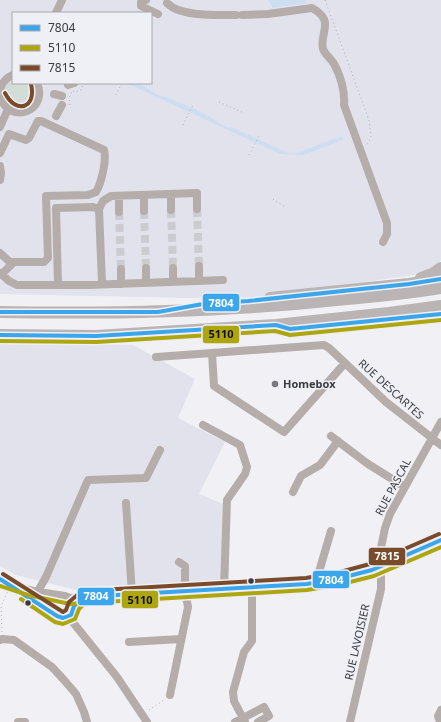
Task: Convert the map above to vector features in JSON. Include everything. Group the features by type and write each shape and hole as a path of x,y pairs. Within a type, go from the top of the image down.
{"highway":[{"path":"409,284 414,280 423,278 441,268"},
{"path":"158,312 177,307 228,301 248,301 409,284 441,279"},
{"path":"0,312 158,312 287,305 441,288"},
{"path":"0,335 96,336 276,325 441,306"},
{"path":"276,325 290,329 441,314"}],"street":[{"path":"56,12 62,0"},
{"path":"146,0 141,2 141,6 150,12"},
{"path":"154,15 162,11 168,1 175,10 210,15 268,14 312,8 321,15 326,27 323,48 326,55 334,63 344,94 344,105 387,223 387,234 383,242"},
{"path":"12,76 1,84 0,95 4,106 8,109 19,113 30,110 38,101 38,86"},
{"path":"38,86 55,94"},
{"path":"56,116 62,105"},
{"path":"0,127 8,109"},
{"path":"0,153 9,134 26,140 29,138 36,123 41,121 104,150 104,168 96,192"},
{"path":"0,166 0,180"},
{"path":"96,192 103,201"},
{"path":"96,192 88,195 46,196 47,260 44,262 14,262 1,274 9,281 17,285 121,284 223,280"},
{"path":"102,284 98,209 103,201 111,196 197,193 197,209"},
{"path":"171,194 171,210"},
{"path":"144,195 144,211"},
{"path":"119,196 120,212"},
{"path":"58,285 56,208 93,207 98,209"},
{"path":"0,253 12,264"},
{"path":"199,266 199,281"},
{"path":"146,268 146,283"},
{"path":"173,268 173,282"},
{"path":"121,269 121,284"},
{"name":"RUE DESCARTES","path":"156,357 324,345 330,348 386,402 441,445"},
{"path":"212,353 214,386 284,432 345,363"},
{"name":"RUE PASCAL","path":"380,567 379,558 385,528 390,514 441,422"},
{"path":"203,425 240,445 247,467 245,474 227,500 224,589"},
{"path":"331,436 368,464 405,486"},
{"path":"293,492 301,476 320,465 338,441"},
{"path":"33,600 46,577 88,480 146,478 160,450"},
{"path":"126,503 132,594"},
{"path":"316,582 331,531"},
{"path":"0,580 12,585 69,600 82,597 316,582 341,578 380,567 441,540"},
{"path":"170,695 188,607 185,591 185,566 179,562"},
{"name":"RUE LAVOISIER","path":"350,722 381,589 380,567"},
{"path":"12,585 60,618 84,638"},
{"path":"244,720 234,701 233,692 244,652 252,641 252,587"},
{"path":"51,612 51,603 59,597 69,600"},
{"path":"69,600 71,620 113,672 144,719"},
{"path":"60,618 66,618 71,615"},
{"path":"129,642 181,639"},
{"path":"1,640 14,640 52,667 76,694 87,722"},
{"path":"235,722 244,720 264,707 269,716 258,722"},
{"path":"440,722 438,716 441,710"},
{"path":"18,722 25,722"}],"path":[{"path":"325,0 369,120 371,136 368,144 361,152"},
{"path":"71,86 75,92 81,90 84,84"},
{"path":"116,95 122,84"},
{"path":"219,102 244,113"},
{"path":"183,125 193,105"},
{"path":"250,155 259,136"},
{"path":"273,199 285,207"},
{"path":"1,640 1,606 12,585"},
{"path":"144,719 170,695"}],"shaded area":[{"path":"0,0 441,0 441,260 435,266 414,275 282,294 235,299 0,294"},
{"path":"12,81 12,84 31,84 34,89 35,95 28,107 13,110 3,98 5,87"},
{"path":"0,342 133,345 195,379 178,418 225,442 199,494 228,506 229,586 160,587 80,591 16,575 0,566"}],"water":[{"path":"268,0 306,0 306,3 273,8"},
{"path":"128,84 140,84 158,95 191,107 225,126 232,127 288,153 296,153 342,136 343,140 304,155 280,154"}],"tunnel":[{"path":"197,209 199,266"},
{"path":"171,210 173,268"},
{"path":"144,211 146,268"},
{"path":"119,212 121,269"}],"transit line":[{"name":"7815","path":"5,93 15,104 24,106 31,99 31,84"},
{"name":"7804","path":"0,312 158,312 203,304 248,301 409,284 441,279"},
{"name":"7804","path":"0,335 96,336 276,325 290,329 441,314"},
{"name":"5110","path":"0,341 96,342 275,331 290,335 441,320"},
{"name":"7815","path":"3,574 63,612 66,610 69,602 82,591 306,578 340,572 370,564 439,534"},
{"name":"7804","path":"0,579 57,616 63,618 71,615 74,606 83,597 307,584 341,578 372,570 441,540"},
{"name":"5110","path":"0,586 28,595 70,604 307,590 342,584 374,576 441,547"},
{"name":"5110","path":"21,599 55,622 63,624 75,619 79,609 87,601"}],"place":[{"name":"Homebox","path":"275,384"}]}
